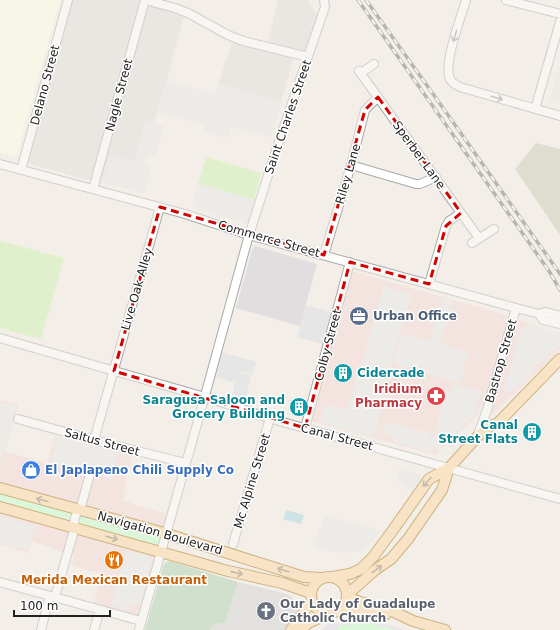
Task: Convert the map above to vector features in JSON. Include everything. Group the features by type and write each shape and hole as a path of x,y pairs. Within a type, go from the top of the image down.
{"main road":[{"path":"490,426 494,419 560,351"},
{"path":"291,630 311,597 314,584 324,577 350,574 361,569 373,557 429,479 449,468 477,437 490,426 498,423 560,359"},
{"path":"301,630 308,623 341,609 348,595 371,574 391,559 408,539 442,490 449,468"},
{"name":"Navigation Boulevard","path":"0,488 166,534 304,577 321,578"},
{"name":"Navigation Boulevard","path":"0,507 228,571 282,583 311,597"},
{"path":"393,530 408,539"},
{"path":"332,577 337,578 345,585 348,595 360,602 388,609 413,621 445,630"},
{"path":"311,597 314,605 321,611 330,613"},
{"path":"341,609 354,612 368,611 406,617"}],"street":[{"name":"Delano Street","path":"21,170 68,0"},
{"path":"145,0 181,10 228,35 243,41 308,58"},
{"name":"Nagle Street","path":"93,189 145,0"},
{"name":"Saint Charles Street","path":"139,630 249,235 271,165 325,7 324,0"},
{"path":"466,0 449,56 449,72 452,82 460,87 560,116"},
{"path":"506,0 560,14"},
{"path":"536,109 560,22"},
{"name":"Sperber Lane","path":"374,64 360,72 479,238"},
{"name":"Riley Lane","path":"324,255 351,165 365,110 378,97"},
{"path":"351,165 416,184 420,184 436,177"},
{"name":"Commerce Street","path":"1,166 185,214 249,235 516,308 539,314 545,312 560,316"},
{"name":"Live Oak Alley","path":"94,440 160,208"},
{"path":"429,284 446,226 449,221 461,213"},
{"path":"472,243 494,229"},
{"name":"Colby Street","path":"305,428 350,262"},
{"name":"Bastrop Street","path":"477,437 488,410 516,308"},
{"name":"Commerce Street","path":"539,314 544,320 560,324"},
{"name":"Canal Street","path":"0,338 114,370 270,418 560,499"},
{"name":"Mc Alpine Street","path":"233,544 270,418"},
{"name":"Saltus Street","path":"18,419 186,463"},
{"path":"41,630 75,527 79,525 82,514 80,510 90,474"},
{"path":"0,582 141,621"},
{"path":"94,630 100,610"}],"highlighted area":[{"path":"378,97 461,213 446,226 429,284 350,262 305,428 114,371 160,207 324,255 365,110"}],"shaded area":[{"path":"0,0 60,0 16,157 0,152"},
{"path":"72,0 139,0 184,15 167,81 154,123 146,122 135,162 110,155 102,184 27,163"},
{"path":"278,0 307,0 319,17 306,52 304,53 268,43"},
{"path":"233,40 294,57 281,102 218,84"},
{"path":"560,64 560,103 551,101 550,97"},
{"path":"166,81 215,94 218,84 281,102 271,138 232,127 228,138 203,131 205,125 157,113"},
{"path":"146,121 164,126 155,156 148,154 145,165 152,167 145,193 102,182 110,155 135,161"},
{"path":"536,143 560,149 560,235 515,169"},
{"path":"198,184 254,200 248,222 246,223 192,207"},
{"path":"255,246 317,264 300,326 236,308 252,250"},
{"path":"351,271 509,316 560,333 560,349 494,414 492,411 498,395 488,392 477,416 435,455 311,421"},
{"path":"384,285 387,286 386,288 411,295 390,367 393,368 373,437 320,422 325,405 347,410 360,364 362,364"},
{"path":"443,297 453,300 440,344 468,353 460,383 393,364 402,333 430,341"},
{"path":"306,305 334,313 325,345 297,337"},
{"path":"528,324 560,333 560,346 556,346 555,351 550,350 548,355 550,356 544,362 541,361 540,366 535,365 533,370 535,371 529,377 527,376 525,381 517,388 514,387 511,393 504,390 521,328 526,329"},
{"path":"222,352 256,362 252,375 239,371 251,376 245,400 232,396 235,383 215,377"},
{"path":"454,384 481,391 480,397 473,405 479,408 473,417 438,450 434,446 432,453 393,442 394,436 382,432 385,422 395,423 432,434 429,439 431,440 440,430 436,429 446,390 451,392"},
{"path":"0,400 18,405 5,452 47,463 55,436 132,456 125,483 127,484 122,500 168,514 140,617 93,605 102,574 72,566 74,556 32,541 28,553 0,544"},
{"path":"0,402 17,407 0,464"},
{"path":"58,437 118,453 111,479 51,463"},
{"path":"399,469 421,475 421,478 412,492 396,480"},
{"path":"324,515 382,531 365,549 359,551 340,553 314,547"},
{"path":"0,516 35,526 28,551 0,543"},
{"path":"126,550 150,556 151,562 143,599 130,607 128,610 111,605"},
{"path":"238,582 287,594 294,599 297,610 295,618 288,630 210,630 212,625 225,623"},
{"path":"360,618 407,630 396,630 383,626 382,628 379,625 362,622 360,620 355,622 355,624 347,626 339,625 338,630 321,630 327,625 334,623 346,623"}],"green space":[{"path":"206,157 261,173 254,200 198,184"},
{"path":"0,241 64,258 41,339 0,328"},
{"path":"0,491 161,535 158,547 0,504"},
{"path":"170,561 238,582 225,623 213,625 210,630 145,630 164,564"},
{"path":"360,620 366,623 396,630 322,630 330,625 347,626 355,624 355,622"}],"water":[{"path":"286,510 304,515 301,524 283,519"}],"railway":[{"path":"358,0 549,271 560,290"},
{"path":"366,0 560,274"}],"place":[{"name":"Urban Office","path":"359,316"},
{"name":"Cidercade","path":"343,373"},
{"name":"Iridium Pharmacy","path":"436,396"},
{"name":"Saragusa Saloon and Grocery Building","path":"299,407"},
{"name":"Canal Street Flats","path":"532,432"},
{"name":"El Japlapeno Chili Supply Co","path":"31,470"},
{"name":"Merida Mexican Restaurant","path":"114,560"},
{"name":"Our Lady of Guadalupe Catholic Church","path":"266,611"}]}
